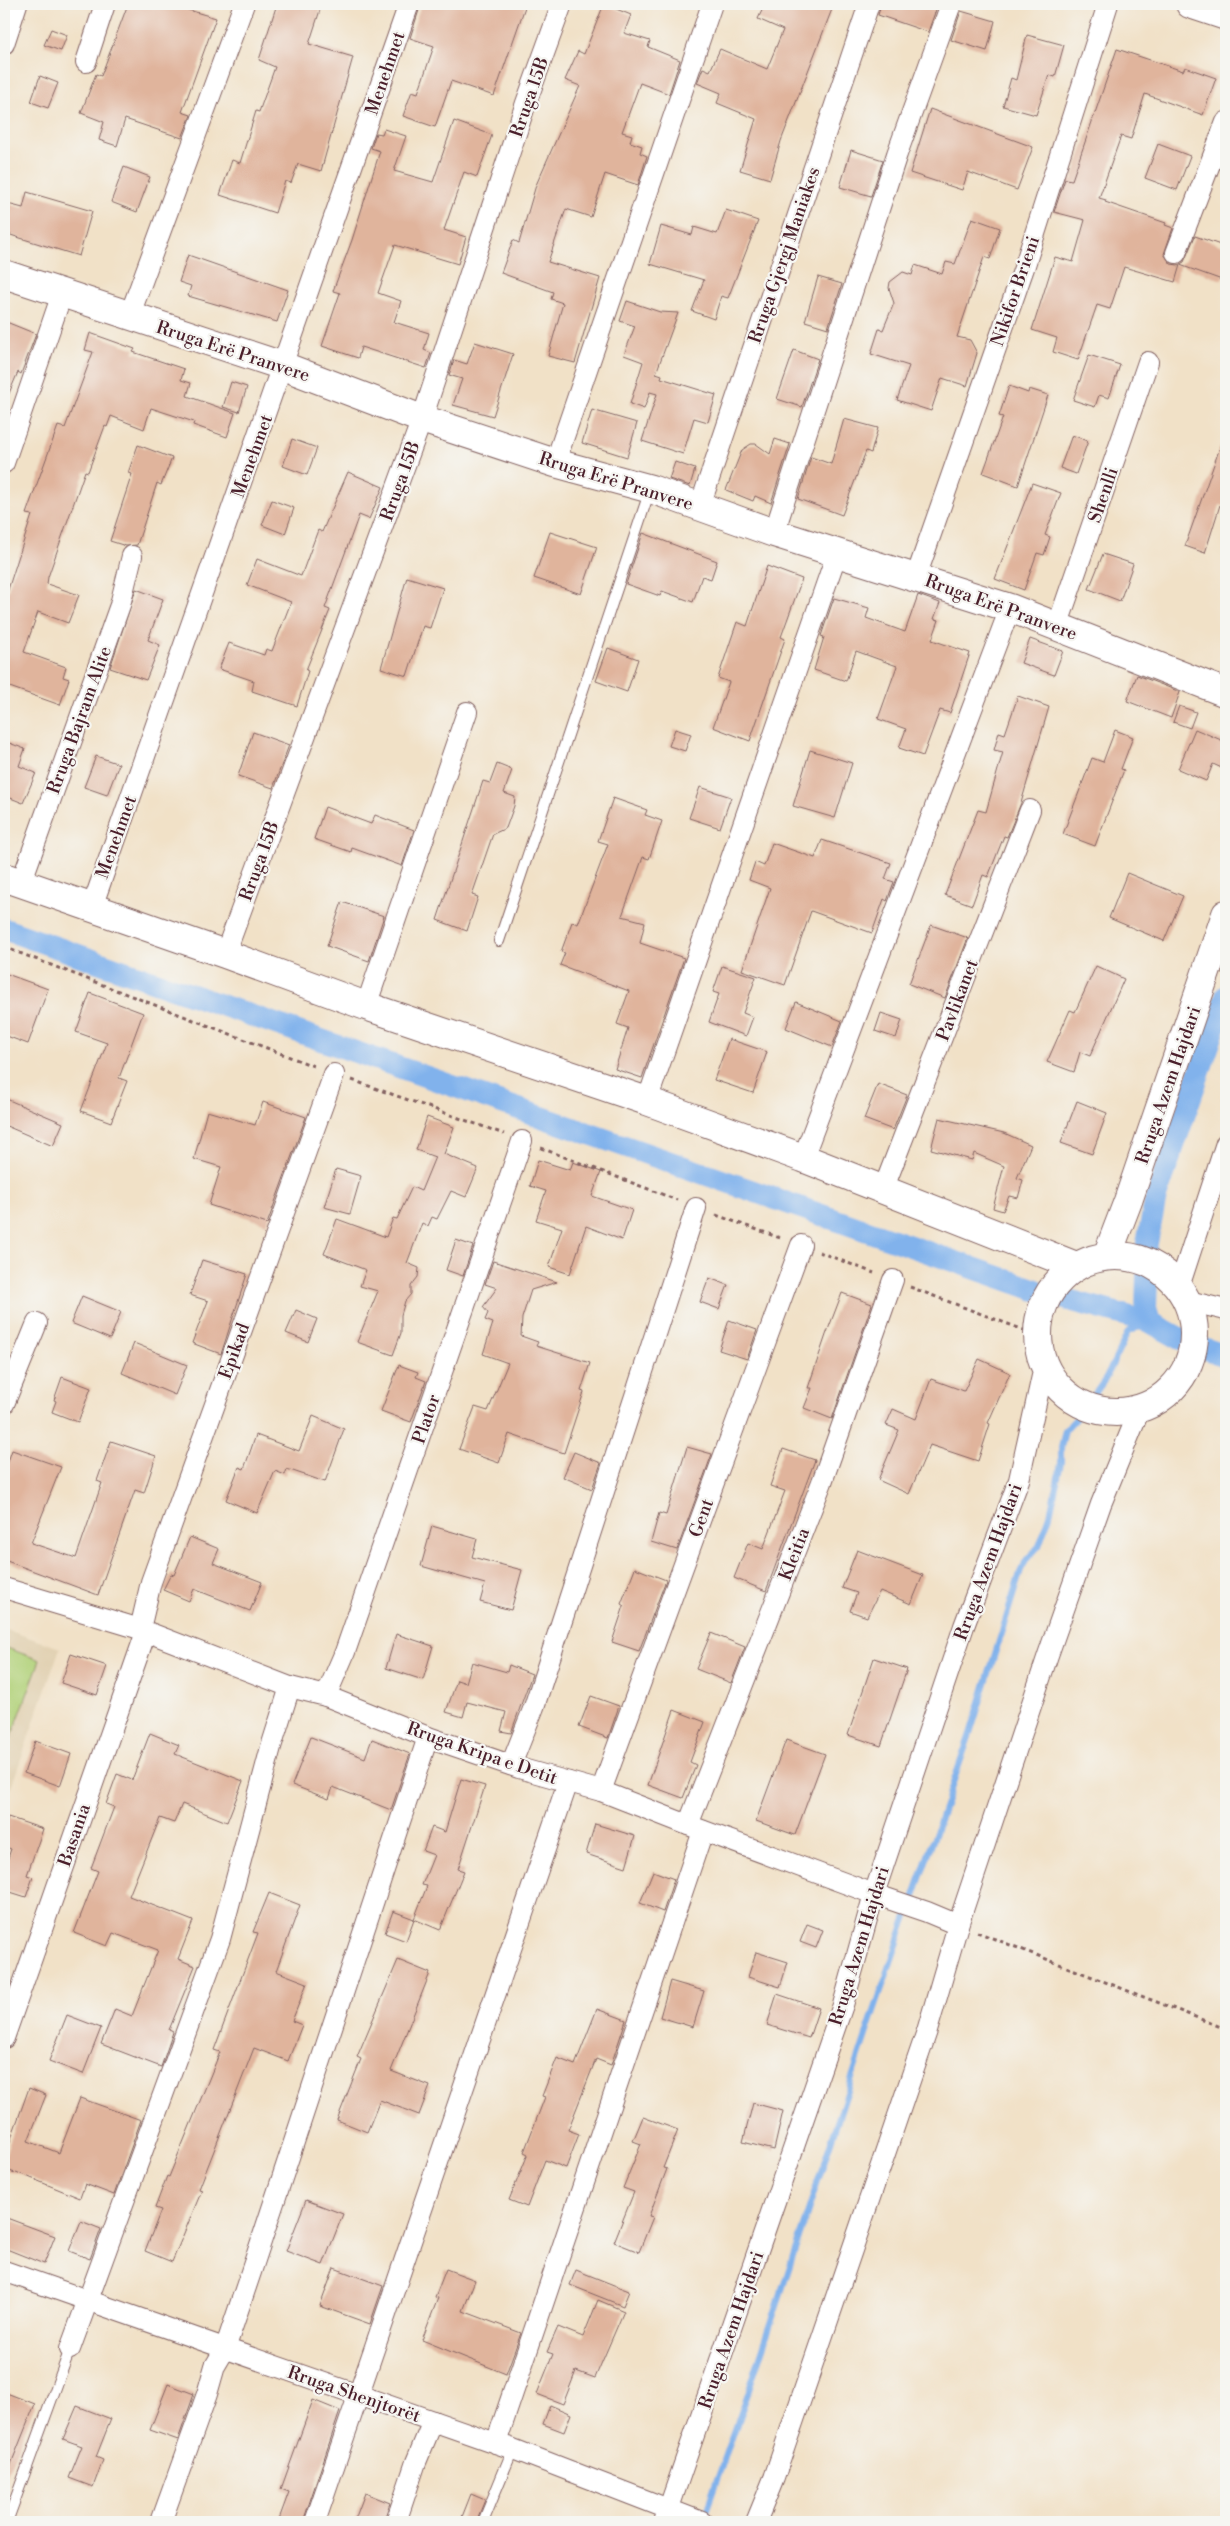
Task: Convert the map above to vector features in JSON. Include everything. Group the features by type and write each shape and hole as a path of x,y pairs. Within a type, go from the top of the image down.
{"street":[{"path":"4,44 17,4"},
{"path":"86,62 105,4"},
{"path":"129,316 244,4"},
{"name":"Menehmet","path":"92,907 409,4"},
{"name":"Rruga 15B","path":"225,954 422,419 526,103 562,4"},
{"path":"555,463 712,4"},
{"name":"Rruga Gjergj Maniakes","path":"700,506 869,4"},
{"path":"774,533 888,180 952,4"},
{"name":"Nikifor Brieni","path":"916,577 1025,265 1108,4"},
{"path":"1190,4 1226,16"},
{"path":"1176,253 1226,122"},
{"name":"Rruga Erë Pranvere","path":"4,274 283,366 422,419 555,463 651,489 774,533 1010,608 1226,694"},
{"path":"4,463 62,294"},
{"name":"Shenlli","path":"1057,627 1148,362"},
{"path":"647,1101 837,553"},
{"name":"Rruga Bajram Alite","path":"12,880 120,605 132,556"},
{"path":"803,1158 1010,608"},
{"path":"366,1006 467,712"},
{"name":"Pavlikanet","path":"883,1190 1030,810"},
{"path":"12,880 225,954 366,1006 647,1101 803,1158 1076,1266"},
{"name":"Rruga Azem Hajdari","path":"1107,1256 1128,1201 1226,914"},
{"name":"Epikad","path":"143,1631 151,1582 334,1074"},
{"name":"Plator","path":"326,1696 345,1652 522,1141"},
{"path":"1226,1143 1183,1294 1226,1310"},
{"path":"511,1765 534,1707 696,1208"},
{"name":"Gent","path":"601,1791 801,1245"},
{"name":"Rruga Azem Hajdari","path":"1107,1256 1124,1256 1147,1262 1168,1275 1183,1294 1194,1333 1193,1350 1180,1380 1169,1392 1140,1409 1108,1412 1077,1402 1063,1393 1044,1367 1037,1335 1044,1303 1052,1288 1076,1266 1107,1256"},
{"name":"Kleitia","path":"504,2446 696,1828 822,1482 893,1280"},
{"path":"4,1404 37,1323"},
{"name":"Rruga Azem Hajdari","path":"667,2515 843,2005 874,1894 964,1626 1019,1480 1044,1367"},
{"path":"756,2522 774,2478 927,2032 958,1925 1048,1655 1101,1504 1140,1409"},
{"name":"Rruga Kripa e Detit","path":"4,1588 143,1631 290,1687 326,1696 428,1737 511,1765 601,1791 958,1925"},
{"name":"Basania","path":"4,2038 143,1631"},
{"path":"70,2349 220,1939 271,1747 290,1687"},
{"path":"161,2522 207,2394 215,2366 225,2349 428,1737"},
{"path":"315,2522 568,1782"},
{"name":"Rruga Shenjtorët","path":"4,2272 360,2394 504,2446 667,2515 696,2520"},
{"path":"396,2522 416,2462 433,2421"}],"lane":[{"path":"499,941 651,489"},
{"path":"7,2522 70,2349"},
{"path":"483,2522 504,2446"}],"path":[{"path":"958,1925 1226,2029"}],"shaded area":[{"path":"4,1629 60,1648 4,1807"}],"green space":[{"path":"4,1647 40,1660 4,1757"}],"building":[{"path":"128,4 168,4 216,18 182,112 191,115 182,138 125,119 117,146 99,140 104,122 81,113 96,74 101,76"},
{"path":"277,4 322,4 309,44 353,57 321,171 298,164 291,183 285,181 275,213 220,195 232,160 240,163 256,111 259,112 275,67 259,60"},
{"path":"421,4 526,4 494,96 451,81 435,127 403,116 412,91 418,93 434,46 410,38"},
{"path":"604,4 631,15 624,33 650,41 648,47 680,60 669,94 640,83 622,132 632,135 630,142 642,146 640,153 647,156 638,185 605,174 591,217 566,209 548,262 600,278 575,363 548,356 563,303 551,299 553,292 501,273 513,240 519,243 536,185 580,86 565,80 578,51 584,54"},
{"path":"765,4 834,4 781,141 770,179 740,170 756,119 717,103 721,93 697,83 703,68 710,71 720,49 767,69 783,30 758,19"},
{"path":"881,4 938,4 928,32 878,15"},
{"path":"961,11 995,21 987,51 951,40"},
{"path":"51,29 67,35 61,51 44,45"},
{"path":"1027,35 1064,45 1055,77 1049,75 1036,115 1003,106 1011,78 1016,80"},
{"path":"1117,49 1183,71 1185,67 1216,78 1203,115 1145,94 1131,139 1121,136 1099,198 1106,200 1105,202 1166,223 1165,225 1173,228 1164,254 1171,264 1178,265 1184,262 1195,236 1226,247 1226,269 1222,280 1180,265 1175,282 1124,267 1110,309 1097,305 1078,360 1053,352 1057,338 1032,330 1055,257 1073,262 1085,220 1054,212 1065,179 1072,180"},
{"path":"40,76 58,83 48,108 31,102"},
{"path":"930,109 1033,147 1017,190 968,172 962,190 910,173"},
{"path":"454,121 492,135 477,177 464,172 444,230 466,237 458,264 395,245 378,293 401,301 394,322 429,333 424,350 431,353 426,368 361,347 358,358 322,346 340,293 333,291 352,240 380,151 371,148 376,133 382,134 384,129 406,136 394,171 433,182"},
{"path":"1158,144 1190,156 1177,190 1145,178"},
{"path":"851,150 883,160 871,196 840,187"},
{"path":"124,167 150,177 137,212 111,202"},
{"path":"27,192 92,211 79,256 4,233 4,203 23,208"},
{"path":"726,210 758,221 728,298 721,296 714,319 692,311 704,280 650,264 661,226 692,235 694,227 717,234"},
{"path":"972,218 1000,228 990,259 984,257 957,337 970,340 977,353 967,386 942,378 931,411 897,400 909,366 871,354 879,329 883,330 894,303 889,288 890,282 903,272 912,275 915,265 942,274 946,262 955,264"},
{"path":"188,255 288,290 277,322 188,296 191,286 179,282"},
{"path":"818,277 842,284 828,328 805,321"},
{"path":"627,301 660,312 678,313 656,373 662,375 661,378 716,395 708,422 694,418 683,454 642,441 657,394 650,392 644,409 630,404 643,362 624,355 635,326 620,321"},
{"path":"4,321 36,334 21,374 18,372 4,405"},
{"path":"90,333 135,349 133,352 184,369 181,380 191,383 187,396 235,413 227,437 193,425 194,422 151,408 144,429 111,416 107,427 105,426 88,472 85,471 48,577 47,584 79,595 68,623 38,612 24,652 66,667 63,677 69,679 60,705 4,685 4,602 32,515 26,514 58,426 65,428 93,352 85,350"},
{"path":"475,342 513,354 493,416 453,405 462,379 449,375 454,360 467,364"},
{"path":"794,350 818,359 802,407 777,399"},
{"path":"1089,355 1120,365 1109,398 1099,395 1095,407 1073,400"},
{"path":"231,382 247,387 239,412 223,407"},
{"path":"1009,386 1028,393 1029,389 1048,395 1018,486 983,473 1003,417 999,416"},
{"path":"592,410 637,423 627,457 582,443"},
{"path":"844,419 878,428 871,453 866,451 842,515 798,499 811,457 831,464"},
{"path":"1072,435 1088,441 1076,474 1060,468"},
{"path":"1224,436 1226,507 1220,505 1205,553 1185,546"},
{"path":"292,439 317,448 307,475 283,466"},
{"path":"775,439 790,444 771,503 755,496 753,501 726,490 742,450 751,444 756,444 770,454"},
{"path":"138,445 172,458 161,485 157,483 137,545 126,546 110,541 132,474 128,473"},
{"path":"675,462 695,469 690,486 669,479"},
{"path":"348,472 383,487 369,519 359,515 325,608 330,610 306,670 308,671 297,706 252,691 254,681 219,669 229,643 264,655 266,649 272,651 291,602 247,585 257,559 301,576 318,530 322,532"},
{"path":"1032,483 1061,493 1045,535 1050,537 1044,555 1037,553 1024,590 995,579"},
{"path":"272,500 294,508 285,534 262,525"},
{"path":"550,532 597,547 581,594 534,578"},
{"path":"643,533 717,561 711,579 702,576 693,602 662,591 660,596 626,584"},
{"path":"1103,554 1133,564 1120,601 1089,589"},
{"path":"767,566 802,579 781,637 785,639 750,741 713,727 729,682 718,678 737,622 747,626"},
{"path":"407,577 443,588 430,628 423,626 407,676 381,668"},
{"path":"136,589 163,599 148,640 160,645 146,680 110,668"},
{"path":"918,595 940,603 934,619 939,620 932,640 970,653 950,713 940,710 923,756 899,748 906,729 878,719 897,666 856,651 846,681 814,670 824,637 821,636 834,598 869,608 866,618 905,632"},
{"path":"1030,639 1063,651 1054,675 1021,663"},
{"path":"608,648 638,659 627,692 596,681"},
{"path":"1137,675 1180,692 1171,718 1127,701"},
{"path":"1018,696 1049,707 1021,803 1007,837 1004,836 988,877 983,875 972,905 945,895 978,810 986,812 1003,752 994,750 999,732 1005,734"},
{"path":"1179,706 1196,712 1190,728 1173,722"},
{"path":"675,729 691,734 685,751 669,746"},
{"path":"1195,729 1226,742 1226,770 1213,764 1206,781 1178,769"},
{"path":"1115,730 1133,737 1121,769 1124,770 1095,846 1063,834 1092,758 1103,762"},
{"path":"253,732 289,745 273,788 238,776"},
{"path":"4,741 25,749 19,766 36,773 23,803 8,797 6,802 4,802"},
{"path":"810,750 852,763 835,818 793,806"},
{"path":"96,756 119,764 107,795 84,787"},
{"path":"497,764 512,770 504,793 515,797 514,806 506,828 493,834 472,895 478,897 467,931 437,920 483,781 490,783"},
{"path":"700,787 731,797 720,828 689,818"},
{"path":"613,798 647,810 645,815 662,821 649,859 643,857 622,916 645,922 640,943 684,958 642,1078 615,1069 628,1028 617,1024 629,991 560,965 565,953 561,952 572,922 578,924 608,844 598,841"},
{"path":"325,807 371,824 375,815 414,830 402,866 352,848 351,852 314,839"},
{"path":"822,840 891,863 885,879 894,882 887,901 884,899 872,933 811,911 785,985 742,970 770,888 749,880 755,862 764,866 772,843 815,858"},
{"path":"1127,873 1183,896 1164,941 1109,918"},
{"path":"342,902 384,916 369,961 327,946"},
{"path":"931,925 968,938 945,998 909,984"},
{"path":"722,966 756,977 743,1013 753,1017 746,1036 709,1022 719,994 713,992"},
{"path":"1096,966 1124,979 1090,1056 1080,1052 1074,1072 1047,1062 1070,1010 1075,1012"},
{"path":"4,973 48,989 28,1044 4,1035"},
{"path":"90,993 143,1013 119,1078 127,1081 111,1122 81,1111 107,1043 76,1032"},
{"path":"796,1002 842,1021 832,1047 786,1028"},
{"path":"881,1013 902,1020 896,1038 875,1031"},
{"path":"729,1039 767,1052 753,1093 714,1080"},
{"path":"878,1084 907,1095 893,1130 864,1119"},
{"path":"4,1098 63,1123 53,1146 4,1125"},
{"path":"1077,1101 1107,1113 1092,1154 1061,1143"},
{"path":"263,1102 306,1117 267,1224 209,1205 221,1167 194,1159 207,1111 255,1125"},
{"path":"427,1117 454,1127 444,1154 478,1168 466,1197 451,1191 437,1219 432,1217 428,1226 422,1223 407,1263 419,1268 418,1277 411,1286 411,1294 405,1301 401,1315 401,1333 393,1355 357,1342 378,1291 360,1286 366,1270 324,1254 337,1219 386,1237 393,1218 397,1219 412,1187 421,1191 435,1157 416,1150"},
{"path":"939,1118 1004,1133 1031,1145 1017,1178 1023,1180 1018,1198 1009,1196 1003,1211 993,1208 1004,1166 974,1153 972,1160 931,1149"},
{"path":"538,1160 570,1170 573,1162 601,1172 592,1196 632,1210 622,1240 586,1226 570,1274 549,1267 562,1228 536,1220 546,1191 530,1186"},
{"path":"336,1169 361,1176 350,1214 324,1207"},
{"path":"456,1240 473,1246 463,1276 446,1270"},
{"path":"202,1260 247,1274 221,1354 192,1343 208,1301 190,1295"},
{"path":"493,1261 557,1282 531,1290 522,1318 521,1336 538,1342 536,1346 590,1363 581,1391 584,1392 564,1453 509,1434 499,1463 459,1449 475,1407 488,1411 508,1363 483,1354 493,1323 485,1320 488,1313 483,1307 497,1288 485,1284"},
{"path":"709,1278 728,1285 719,1309 700,1302"},
{"path":"842,1293 872,1304 832,1419 804,1408 812,1388 808,1388"},
{"path":"82,1296 121,1312 110,1339 71,1323"},
{"path":"296,1310 317,1319 308,1342 286,1333"},
{"path":"729,1320 757,1330 747,1359 719,1350"},
{"path":"134,1343 187,1365 175,1395 122,1373"},
{"path":"979,1359 1010,1373 988,1423 990,1424 978,1461 930,1445 909,1494 878,1480 899,1430 886,1425 893,1409 916,1419 931,1379 964,1391"},
{"path":"399,1365 418,1372 416,1377 426,1381 411,1422 381,1411"},
{"path":"62,1377 91,1388 78,1422 52,1412"},
{"path":"313,1416 344,1429 325,1482 287,1469 285,1475 275,1471 257,1513 226,1500 239,1467 244,1469 256,1435 299,1451"},
{"path":"111,1441 156,1456 144,1493 135,1490 98,1595 4,1560 4,1473 12,1450 61,1467 31,1543 76,1558 102,1483 97,1481"},
{"path":"687,1447 712,1454 677,1550 651,1542 659,1513 666,1515"},
{"path":"783,1449 815,1460 766,1591 734,1578 748,1543 763,1549 785,1491 770,1486"},
{"path":"574,1452 601,1463 592,1489 563,1477"},
{"path":"432,1526 477,1539 472,1557 522,1570 511,1610 480,1602 485,1584 421,1566"},
{"path":"190,1537 219,1549 213,1563 262,1582 250,1611 194,1589 189,1601 163,1590 171,1574 174,1575"},
{"path":"857,1550 923,1575 911,1604 880,1591 867,1617 850,1611 857,1593 842,1588"},
{"path":"635,1568 666,1580 639,1651 612,1642 624,1606 621,1604"},
{"path":"711,1633 745,1647 731,1683 696,1669"},
{"path":"396,1634 433,1646 423,1680 386,1668"},
{"path":"71,1654 107,1666 97,1695 61,1683"},
{"path":"874,1658 907,1669 881,1746 848,1735"},
{"path":"472,1662 507,1672 509,1665 532,1674 511,1733 501,1731 506,1712 467,1702 463,1717 446,1712 457,1680 466,1683"},
{"path":"591,1696 619,1706 608,1738 579,1727"},
{"path":"674,1710 705,1722 690,1762 696,1765 683,1798 648,1785"},
{"path":"150,1733 179,1745 175,1754 243,1781 227,1822 182,1804 174,1823 160,1818 129,1896 193,1921 178,1959 195,1966 169,2030 173,2032 161,2067 101,2044 115,2009 132,2016 158,1950 113,1933 107,1946 74,1933 98,1871 91,1868 114,1807 106,1804 117,1774 132,1780"},
{"path":"311,1737 365,1758 372,1739 410,1754 391,1810 333,1787 329,1799 292,1785"},
{"path":"786,1740 825,1754 795,1835 756,1821"},
{"path":"35,1741 71,1754 60,1786 24,1773"},
{"path":"461,1779 485,1786 458,1869 464,1871 440,1930 414,1919 427,1886 422,1885 434,1855 423,1851 432,1827 445,1832"},
{"path":"8,1817 43,1829 27,1875 33,1877 26,1897 4,1890 4,1870 11,1849 4,1846 4,1828"},
{"path":"595,1824 635,1836 626,1867 586,1854"},
{"path":"653,1871 674,1879 663,1912 640,1903"},
{"path":"269,1893 300,1905 276,1971 307,1983 292,2021 302,2025 288,2061 254,2048 199,2189 202,2190 172,2262 145,2251 161,2210 155,2208 220,2052 214,2050 258,1933 253,1932"},
{"path":"393,1911 414,1919 406,1941 385,1933"},
{"path":"807,1924 823,1930 816,1948 800,1942"},
{"path":"756,1952 788,1962 780,1987 748,1977"},
{"path":"398,1960 430,1973 391,2071 430,2086 419,2115 380,2100 367,2132 337,2120 361,2059 357,2057"},
{"path":"670,1981 704,1991 693,2027 660,2017"},
{"path":"777,1994 819,2008 809,2038 767,2025"},
{"path":"597,2009 626,2020 611,2065 596,2059 568,2130 579,2134 566,2168 545,2160 527,2207 509,2200 528,2154 524,2152 545,2097 542,2096 557,2058 575,2065"},
{"path":"67,2015 101,2028 83,2074 49,2061"},
{"path":"29,2088 46,2095 28,2141 59,2153 80,2098 141,2120 114,2195 85,2184 80,2198 4,2169 4,2158"},
{"path":"753,2103 783,2111 774,2150 743,2142"},
{"path":"643,2117 678,2130 663,2168 667,2169 649,2216 653,2217 639,2252 614,2242 634,2192 623,2188 641,2144 633,2141"},
{"path":"306,2200 343,2214 323,2265 286,2251"},
{"path":"4,2217 55,2236 44,2264 4,2248"},
{"path":"81,2221 101,2229 90,2259 69,2251"},
{"path":"334,2268 383,2286 370,2324 320,2306"},
{"path":"446,2269 475,2280 463,2311 521,2333 506,2374 422,2340 438,2298 435,2297"},
{"path":"576,2270 629,2291 623,2306 570,2285"},
{"path":"598,2300 624,2311 595,2378 576,2371 563,2404 537,2394 553,2354 547,2352 558,2327 583,2337"},
{"path":"168,2384 194,2394 178,2440 150,2430"},
{"path":"4,2392 35,2404 5,2479 4,2479"},
{"path":"313,2400 340,2411 303,2522 278,2522 289,2492 281,2489"},
{"path":"550,2405 571,2414 564,2432 543,2424"},
{"path":"77,2406 111,2419 96,2457 103,2460 93,2487 69,2478 82,2446 63,2439"},
{"path":"365,2493 390,2503 383,2522 354,2522"},
{"path":"471,2494 485,2500 476,2522 460,2522"}],"waterway":[{"path":"4,929 1036,1290"},
{"path":"1146,1248 1156,1197 1226,996"},
{"path":"1147,1276 1146,1309 1150,1322"},
{"path":"1061,1298 1150,1322 1181,1339"},
{"path":"1094,1395 1106,1378 1128,1332 1150,1322"},
{"path":"1206,1349 1226,1356"},
{"path":"703,2519 748,2393 871,2020 971,1731 1021,1570 1027,1559 1039,1546 1050,1515 1061,1463 1061,1448 1065,1430 1081,1413"}]}
